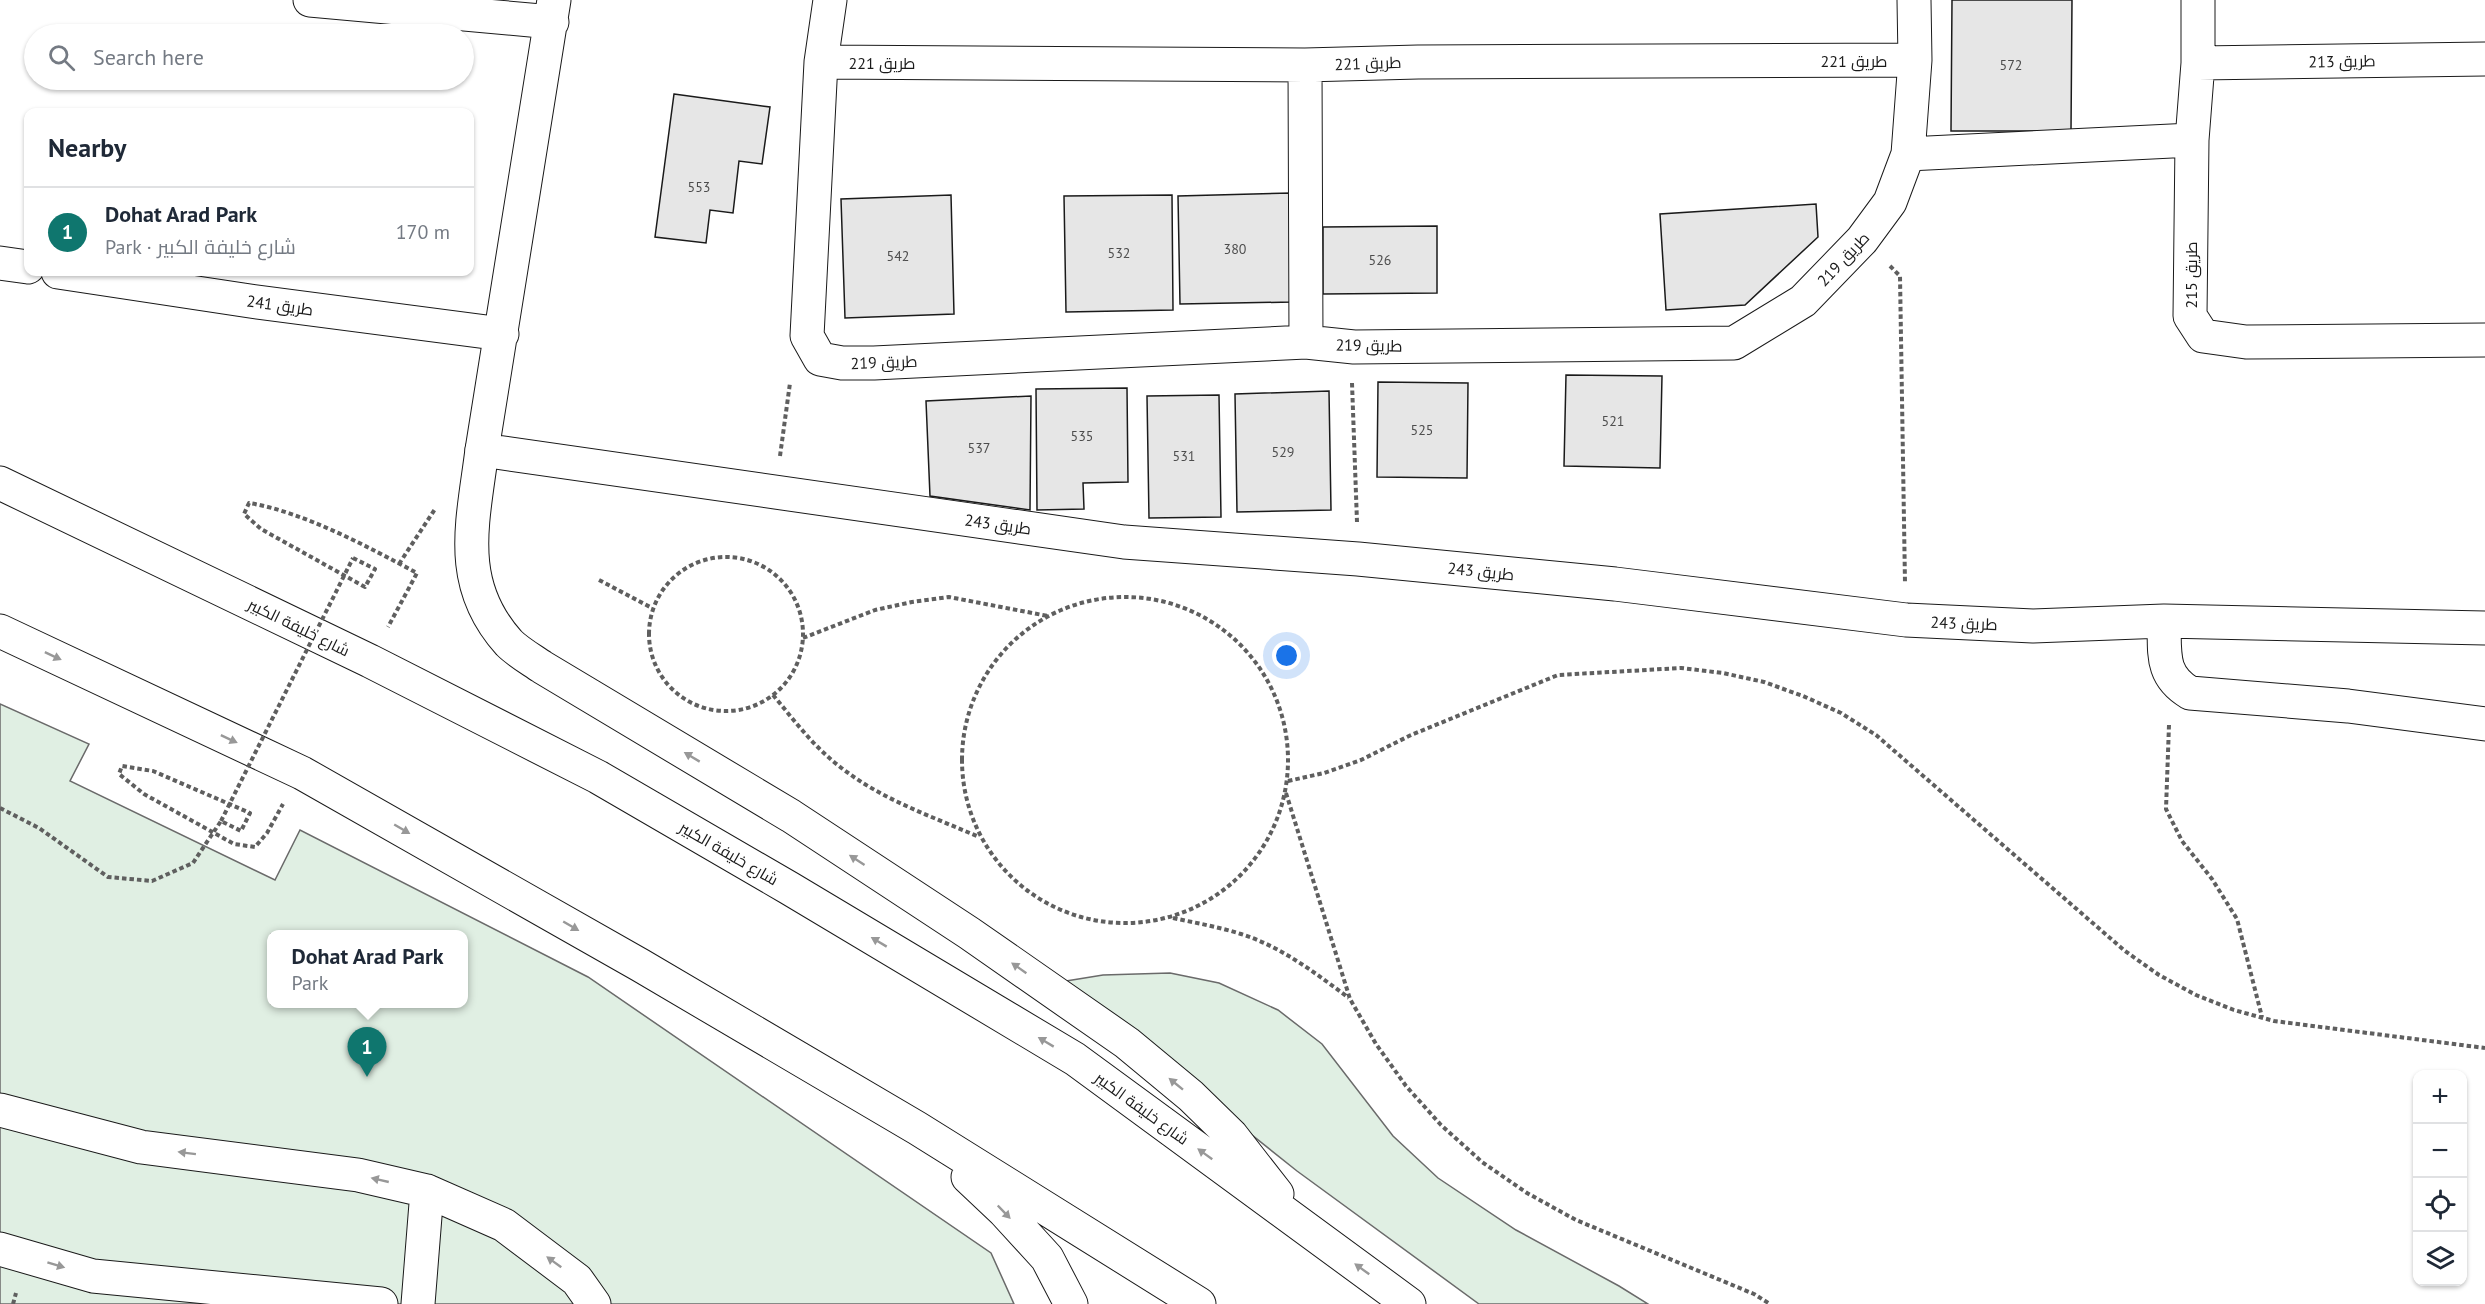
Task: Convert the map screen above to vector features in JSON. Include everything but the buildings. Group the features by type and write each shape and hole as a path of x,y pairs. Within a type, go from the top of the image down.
{"street":[{"path":"309,0 553,11 482,450 471,536 473,576 486,613 510,644 542,668 791,816 969,933 1127,1043 1191,1096 1231,1135 1297,1222"},
{"path":"807,336 821,62 830,0"},
{"path":"1914,0 1915,60 1908,154 2192,140"},
{"name":"طريق 215","path":"2198,0 2198,63 2192,140 2190,316 2203,336 2246,342 2485,340"},
{"name":"طريق 213","path":"2198,63 2485,59"},
{"name":"طريق 221","path":"821,62 1305,65 1418,62 1915,60"},
{"path":"1305,65 1306,342"},
{"name":"طريق 219","path":"807,336 820,358 842,363 1306,342 1354,346 1734,343 1803,301 1862,240 1890,202 1908,154"},
{"path":"0,262 24,266"},
{"name":"طريق 241","path":"84,276 250,301 502,334"},
{"name":"طريق 243","path":"482,450 1124,542 1358,559 1615,584 1906,620 2033,626 2164,621 2485,628"},
{"name":"شارع خليفة الكبير","path":"0,483 370,661 598,777 1075,1059 1410,1304"},
{"path":"2164,621 2165,664 2170,676 2190,693 2348,706 2485,724"},
{"path":"0,631 302,772 640,965 917,1128 1199,1304"},
{"path":"0,1110 141,1147 358,1175 427,1191 504,1225 577,1280 594,1304"},
{"path":"917,1128 1004,1211 1047,1258 1071,1304"},
{"path":"418,1304 427,1191"},
{"path":"0,1249 93,1276 381,1304"}],"path":[{"path":"1862,240 1900,276 1906,620"},
{"path":"776,492 788,390 807,336"},
{"path":"1354,346 1352,377 1358,559"},
{"path":"0,808 39,828 108,877 152,880 193,863 221,821 353,558 375,569 365,587 261,529 244,514 249,503 271,507 350,539 417,573 370,661"},
{"path":"726,555 756,562 782,580 799,607 803,638 799,660 788,679 773,695 743,710 710,710 680,697 657,672 648,640 652,608 669,580 694,562 726,555"},
{"path":"598,580 652,608"},
{"path":"803,638 875,610 949,597 1049,616"},
{"path":"1097,598 1148,598 1197,612 1238,641 1270,682 1287,730 1288,781 1275,826 1257,857 1233,883 1205,904 1172,918 1116,924 1062,912 1015,882 980,837 968,807 963,776 963,744 969,712 981,683 1000,656 1022,633 1049,616 1097,598"},
{"path":"1288,781 1324,773 1361,760 1411,735 1558,675 1681,668 1724,673 1764,682 1803,696 1841,713 1876,735 2125,951 2159,975 2206,999 2234,1010 2315,1027 2485,1048"},
{"path":"2170,676 2166,809 2182,841 2212,879 2237,919 2262,1017"},
{"path":"773,695 815,746 876,792 980,837"},
{"path":"221,821 242,831 250,813 153,771 122,766 119,774 144,794 234,844 255,847 267,832 302,772"},
{"path":"1286,793 1350,999 1376,1044 1406,1086 1441,1125 1482,1162 1527,1193 1576,1220 1754,1294 1770,1304"},
{"path":"1172,918 1242,934 1274,947 1301,962 1350,999"}],"green space":[{"path":"0,704 89,744 70,781 275,880 300,830 588,977 991,1253 1014,1304 0,1304"},
{"path":"1170,973 1219,983 1278,1010 1322,1044 1393,1136 1438,1178 1516,1230 1648,1304 1479,1304 1297,1171 1060,982 1103,975"}],"place":[{"name":"Dohat Arad Park","path":"367,1077"}]}
